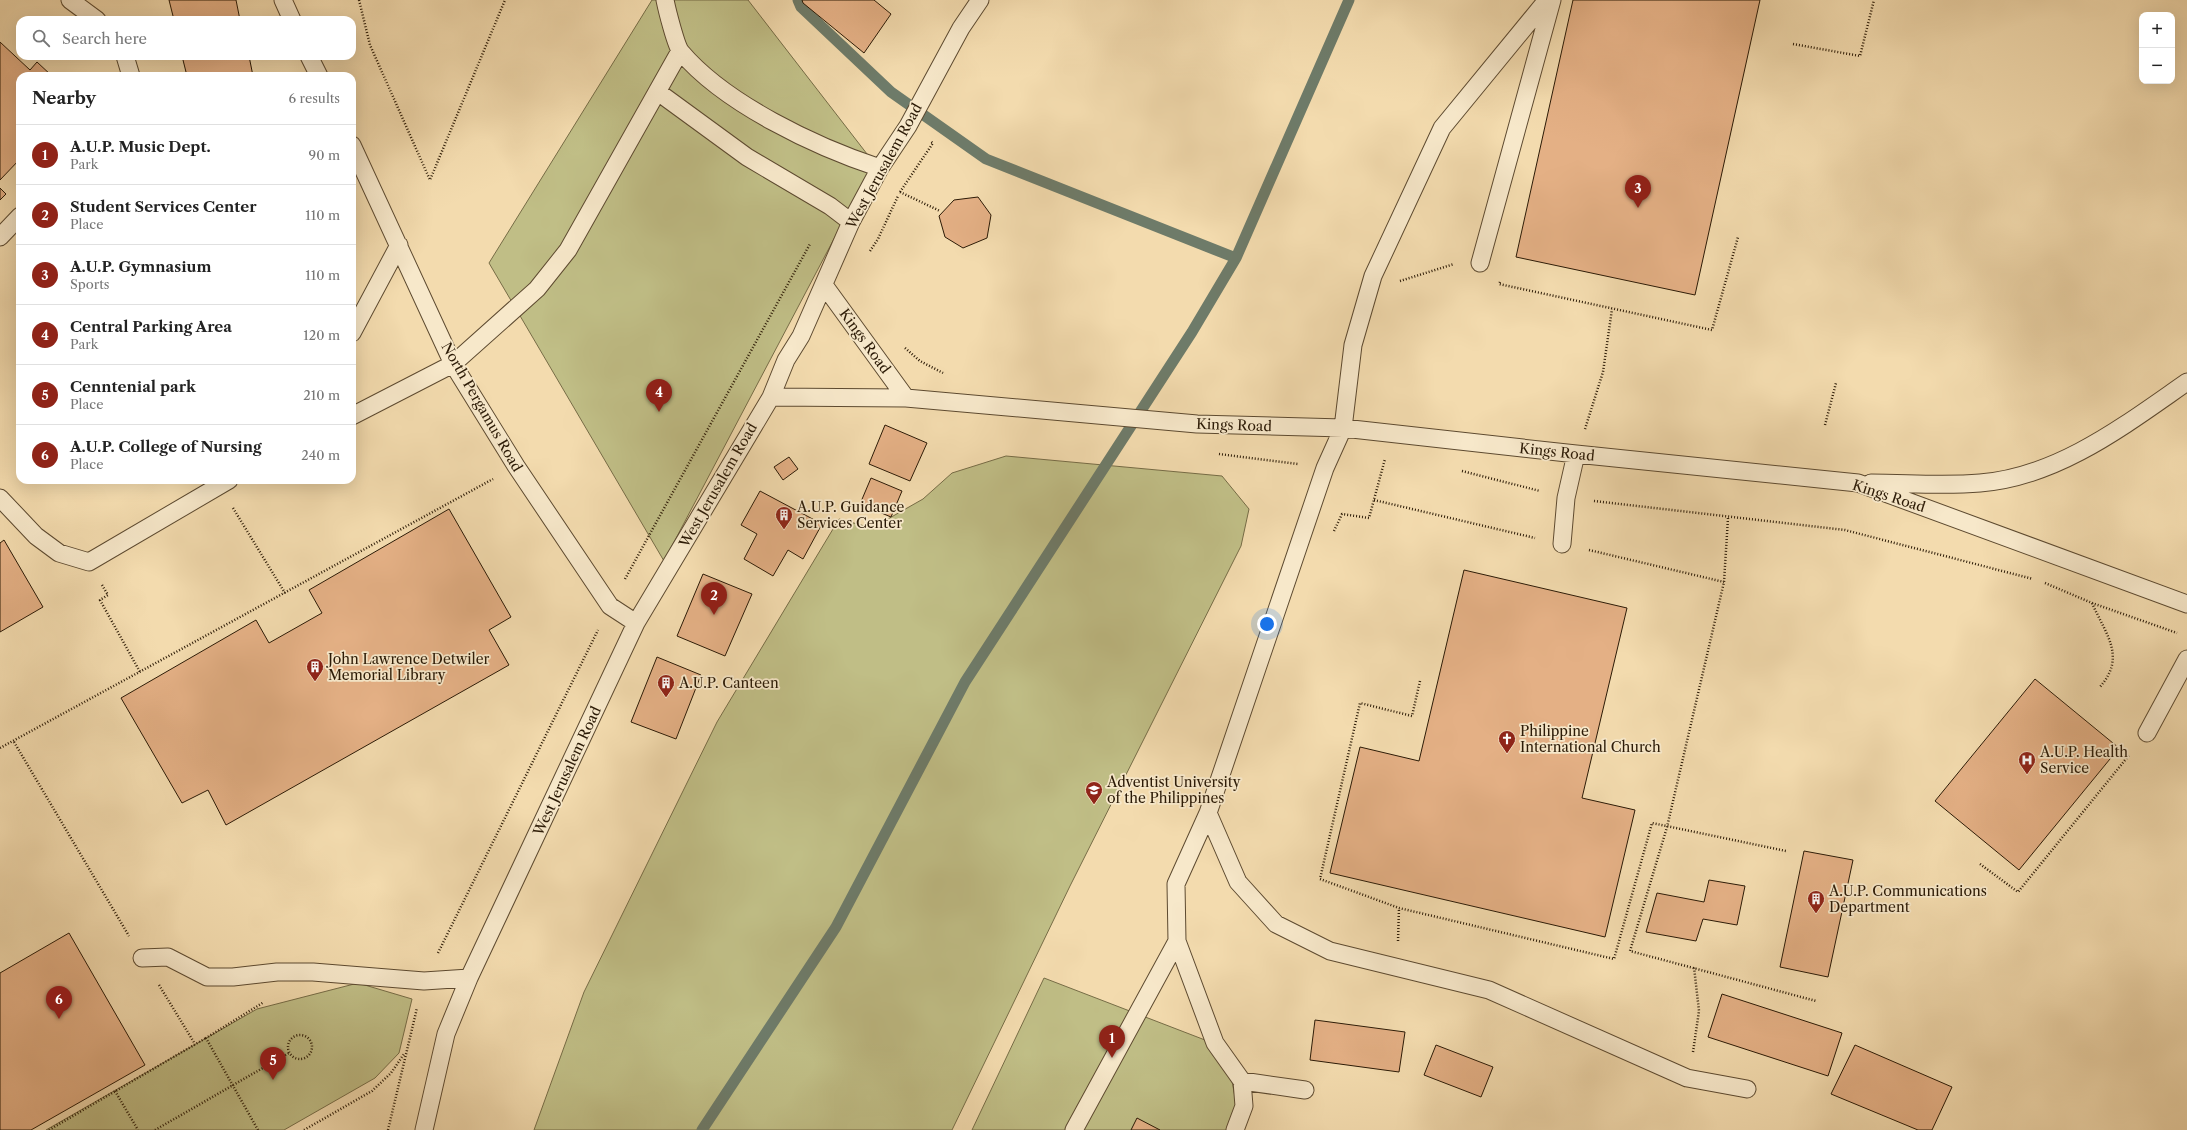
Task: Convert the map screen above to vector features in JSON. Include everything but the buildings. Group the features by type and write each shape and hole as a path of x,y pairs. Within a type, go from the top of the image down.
{"lane":[{"path":"70,0 92,16"},
{"path":"283,0 290,16"},
{"path":"665,0 680,51 715,84 762,117 855,160 880,168"},
{"path":"1235,1130 1244,1106 1242,1081 1216,1043 1177,941 1176,884 1208,813 1325,468 1343,428 1353,345 1373,276 1442,128 1547,0"},
{"path":"1480,263 1552,0"},
{"name":"West Jerusalem Road","path":"424,1130 446,1034 469,978 636,623 771,397 786,360 801,336 851,222 880,168 910,120 976,1"},
{"path":"356,414 453,364 537,288 568,250 680,51"},
{"path":"126,60 130,72"},
{"path":"311,60 317,72"},
{"path":"658,92 748,157 830,206 851,222"},
{"name":"North Pergamus Road","path":"356,154 453,364 516,466 610,606 636,623"},
{"path":"0,237 16,220"},
{"path":"356,326 399,245"},
{"name":"Kings Road","path":"824,284 906,398"},
{"path":"1858,483 1980,483 2019,476 2057,463 2118,430 2187,382"},
{"name":"Kings Road","path":"771,397 906,398 1197,424 1343,428 1858,483 2187,604"},
{"path":"1562,544 1566,498 1576,454"},
{"path":"0,498 36,536 59,554 89,562 222,484"},
{"path":"2147,734 2187,659"},
{"path":"1208,813 1238,882 1276,924 1330,951 1489,990 1689,1078 1747,1089"},
{"path":"1074,1130 1177,941"},
{"path":"142,958 168,957 208,977 233,977 277,972 313,972 424,981 469,978"},
{"path":"1242,1081 1305,1090"}],"path":[{"path":"359,0 370,45 430,180 506,0"},
{"path":"1793,44 1860,56 1874,0"},
{"path":"869,252 878,239 900,192 933,144 910,120"},
{"path":"900,192 940,211"},
{"path":"1501,279 1499,284 1712,330 1738,237"},
{"path":"1403,282 1457,262"},
{"path":"1576,454 1603,372 1612,309"},
{"path":"902,346 920,361 944,373 951,374"},
{"path":"1825,425 1836,383"},
{"path":"1214,453 1325,468"},
{"path":"1342,514 1369,518 1384,462"},
{"path":"1456,470 1566,498 1728,518 1845,530 2036,579"},
{"path":"0,748 14,742 488,482"},
{"path":"225,484 285,593"},
{"path":"1728,518 1724,582 1667,827 1630,951 1816,1001"},
{"path":"89,562 108,595 100,600 140,672"},
{"path":"2043,582 2092,603 2180,634"},
{"path":"2092,603 2113,649 2114,662 2109,677 2099,688"},
{"path":"1420,681 1412,716 1360,703 1320,879 1399,908 1614,959 1652,823 1786,851"},
{"path":"1980,864 2018,892 2147,734"},
{"path":"14,742 194,1044"},
{"path":"1398,927 1399,908"},
{"path":"1689,1078 1699,1012 1694,967"},
{"path":"49,1130 266,1001"},
{"path":"303,1035 310,1039 313,1047 307,1057 300,1060 290,1053 289,1042 294,1036 303,1035"},
{"path":"206,1038 234,1085 258,1130"},
{"path":"304,1130 372,1091 391,1073 406,1052"},
{"path":"155,1130 290,1053"},
{"path":"115,1091 138,1130"}],"shaded area":[{"path":"652,0 748,0 874,163 664,561 489,263"},
{"path":"1006,456 1222,476 1249,509 1241,546 1070,886 952,1130 534,1130 584,992 717,722 839,519 872,528 923,499 952,473"},
{"path":"1044,978 1205,1040 1231,1076 1239,1118 1236,1130 972,1130"},
{"path":"358,983 412,999 399,1053 375,1078 284,1130 46,1130 257,1009"}],"waterway":[{"path":"798,0 801,7 891,92 986,159 1236,258"},
{"path":"702,1130 836,927 965,682 1192,332 1236,258 1349,0"}],"place":[{"name":"A.U.P. Gymnasium","path":"1638,208"},
{"name":"Central Parking Area","path":"659,412"},
{"name":"A.U.P. Guidance Services Center","path":"784,530"},
{"name":"Student Services Center","path":"714,615"},
{"name":"John Lawrence Detwiler Memorial Library","path":"315,682"},
{"name":"A.U.P. Canteen","path":"666,698"},
{"name":"Philippine International Church","path":"1507,754"},
{"name":"A.U.P. Health Service","path":"2027,775"},
{"name":"Adventist University of the Philippines","path":"1094,805"},
{"name":"A.U.P. Communications Department","path":"1816,914"},
{"name":"A.U.P. College of Nursing","path":"59,1019"},
{"name":"A.U.P. Music Dept.","path":"1112,1058"},
{"name":"Cenntenial park","path":"273,1080"}]}
